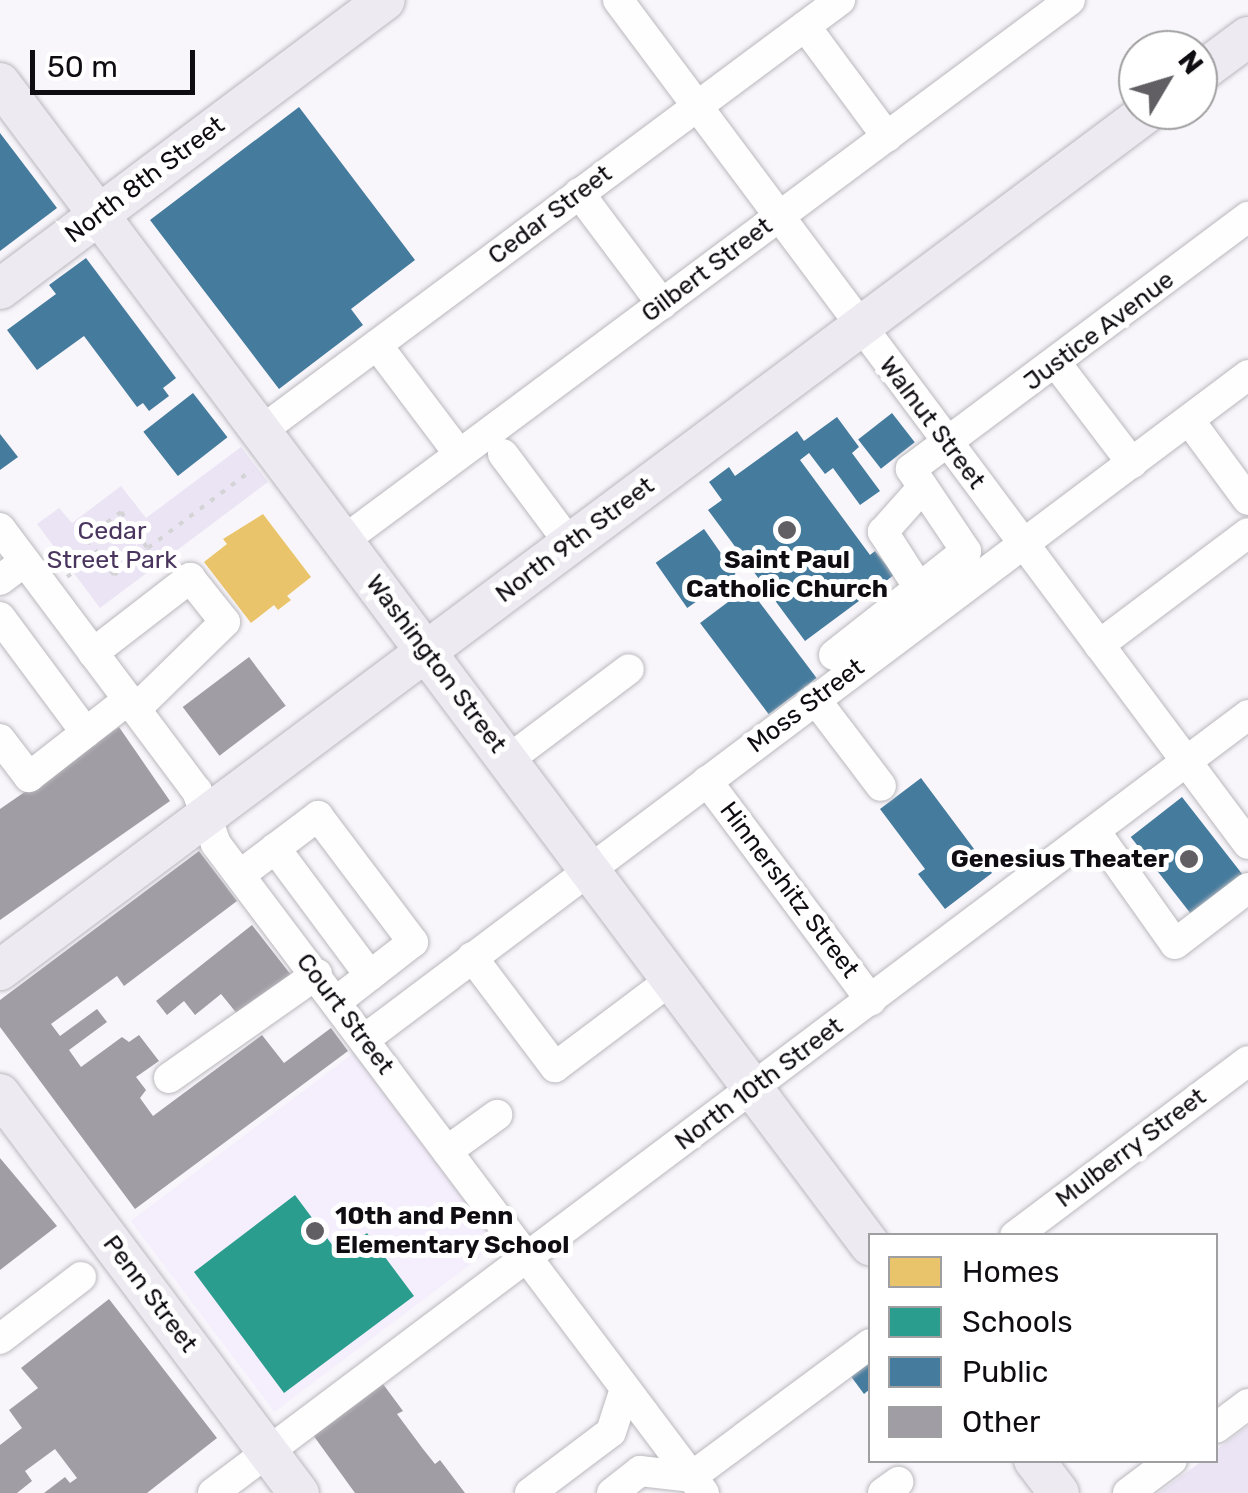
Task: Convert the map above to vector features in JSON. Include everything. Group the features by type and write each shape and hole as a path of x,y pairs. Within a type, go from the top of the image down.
{"main road":[{"name":"North 8th Street","path":"0,289 385,0"},
{"path":"1218,59 1248,37"},
{"name":"Washington Street","path":"0,84 868,1242"},
{"name":"North 9th Street","path":"0,970 1123,130"},
{"name":"Penn Street","path":"0,1094 300,1493"},
{"path":"1036,1463 1059,1493"}],"street":[{"name":"Cedar Street","path":"269,442 377,345 840,0"},
{"name":"Gilbert Street","path":"343,541 1070,0"},
{"name":"Walnut Street","path":"631,4 696,104 1248,844"},
{"path":"805,26 887,137"},
{"path":"579,194 662,304"},
{"name":"Justice Avenue","path":"923,487 911,469 1248,217"},
{"path":"377,345 459,454"},
{"path":"1056,363 1132,463"},
{"name":"Moss Street","path":"364,1039 816,699 848,654 1023,543 1248,375"},
{"path":"1189,420 1248,500"},
{"path":"503,454 570,544"},
{"path":"848,654 919,588 966,552 923,487 883,532 919,588"},
{"name":"Court Street","path":"0,528 197,792 216,844 697,1485"},
{"path":"1099,644 1248,534"},
{"path":"0,580 25,561"},
{"path":"0,739 29,777 132,704 225,622 190,578 94,653"},
{"path":"0,618 86,733"},
{"path":"508,760 629,669"},
{"path":"816,699 882,786"},
{"name":"North 10th Street","path":"213,1493 1248,714"},
{"name":"Hinnershitz Street","path":"707,781 871,1000"},
{"path":"240,875 318,816 413,942 336,1002"},
{"path":"1094,831 1174,944 1248,888"},
{"path":"276,848 370,976"},
{"path":"472,956 555,1067 672,979"},
{"path":"170,1078 316,974"},
{"name":"Mulberry Street","path":"1019,1233 1248,1060"},
{"path":"447,1151 497,1115"},
{"path":"0,1338 82,1278"},
{"path":"611,1432 640,1471 697,1485 868,1346"},
{"path":"530,1493 611,1432 625,1389"},
{"path":"1218,1426 1248,1404"},
{"path":"1128,1493 1168,1463"},
{"path":"612,1493 640,1471"}],"path":[{"path":"148,548 121,512 86,538 114,575 148,548 269,442"},
{"path":"48,591 98,554"}],"shaded area":[{"name":"10th and Penn Elementary School","path":"355,1052 499,1243 274,1412 131,1221"}],"green space":[{"name":"Cedar Street Park","path":"241,447 268,482 100,608 37,524 59,508 72,523 121,486 146,518"},
{"path":"1248,1426 1248,1493 1158,1493 1199,1463 1218,1463 1218,1448"}],"building: Homes":[{"path":"263,514 311,577 287,596 291,600 278,610 274,605 251,623 204,562 227,544 223,539"}],"building: Schools":[{"path":"295,1195 339,1254 367,1233 414,1296 284,1393 194,1272"}],"building: Public":[{"path":"299,107 415,260 351,309 363,325 279,389 150,220"},
{"path":"0,133 57,208 0,251"},
{"path":"86,258 176,378 163,388 169,396 149,411 143,403 137,407 84,336 37,370 7,330 56,294 49,285"},
{"path":"193,393 227,437 178,476 143,432"},
{"path":"892,413 915,442 881,469 858,439"},
{"name":"Saint Paul Catholic Church","path":"837,417 859,447 852,453 880,491 860,505 833,468 825,474 809,453 800,460 870,555 875,551 894,575 805,641 708,510 722,500 709,482 729,467 735,476 797,431 804,441"},
{"path":"0,434 18,457 0,470"},
{"path":"704,529 736,574 687,608 656,563"},
{"path":"748,587 817,678 769,714 700,623"},
{"path":"921,778 992,873 945,909 918,874 925,869 880,809"},
{"name":"Genesius Theater","path":"1182,797 1248,881 1197,922 1131,837"},
{"path":"868,1355 868,1391 864,1394 847,1371"}],"building: Other":[{"path":"249,657 286,706 219,756 183,707"},
{"path":"119,727 170,801 0,920 0,809"},
{"path":"199,851 237,901 124,986 117,976 51,1024 60,1036 97,1009 107,1022 69,1050 81,1067 122,1037 129,1042 139,1035 159,1061 136,1077 146,1090 140,1098 153,1116 262,1035 284,1063 331,1028 348,1051 135,1209 0,1027 0,1000"},
{"path":"252,925 295,980 243,1021 221,994 195,1015 184,1001 167,1015 156,1001"},
{"path":"0,1158 57,1226 0,1270"},
{"path":"109,1299 217,1438 147,1493 44,1493 65,1477 70,1483 77,1478 55,1449 25,1471 32,1481 17,1493 0,1493 0,1445 22,1428 9,1410 38,1388 21,1368"},
{"path":"383,1384 403,1411 397,1414 423,1449 435,1464 440,1460 465,1493 355,1493 313,1435"}],"place":[{"name":"Saint Paul Catholic Church","path":"787,530"},
{"name":"Genesius Theater","path":"1189,859"},
{"name":"10th and Penn Elementary School","path":"315,1231"}]}
